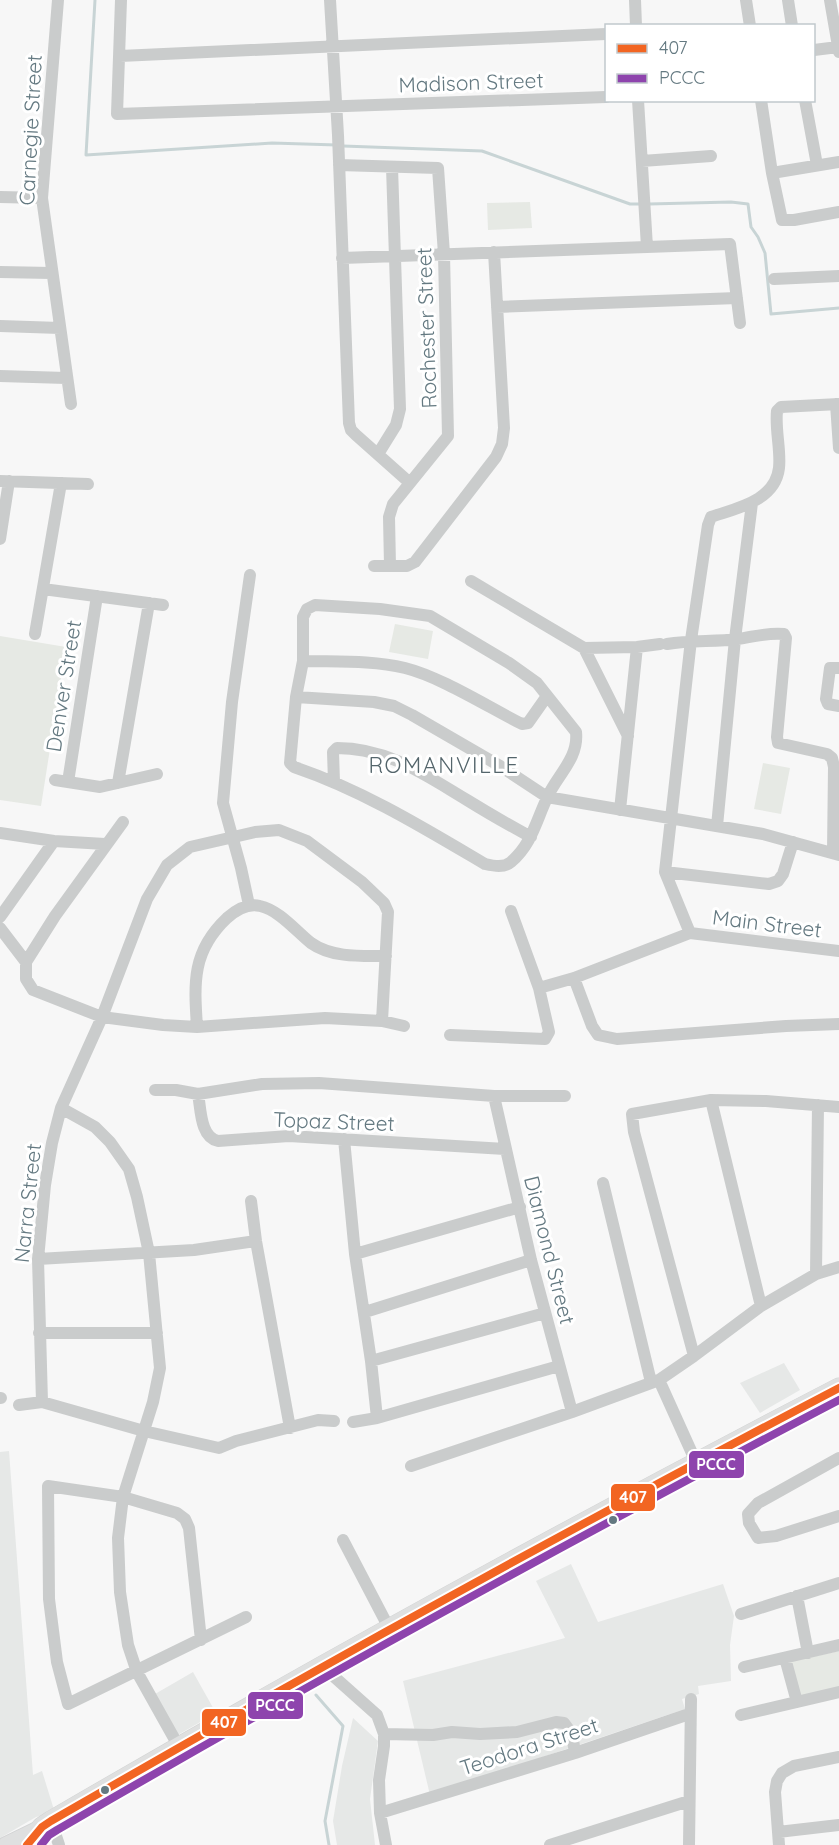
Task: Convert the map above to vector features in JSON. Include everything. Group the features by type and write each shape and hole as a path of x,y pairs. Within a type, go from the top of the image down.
{"highway":[{"path":"27,1845 47,1824 322,1666 696,1462 839,1389"}],"main road":[{"path":"6,1845 47,1824"}],"street":[{"name":"Carnegie Street","path":"58,0 42,198 71,404"},
{"path":"121,0 120,56 605,34"},
{"path":"330,0 337,106 349,423 351,430 410,483"},
{"path":"634,0 636,24"},
{"path":"746,0 750,24"},
{"path":"788,0 792,24"},
{"path":"815,50 838,50 830,0"},
{"name":"Madison Street","path":"120,56 117,114 605,97"},
{"path":"638,102 646,247"},
{"path":"761,102 782,220 795,220 839,212"},
{"path":"805,102 817,165"},
{"path":"642,161 711,156"},
{"name":"Rochester Street","path":"339,159 392,167 438,168 444,254 448,436 393,504 388,516 390,566"},
{"path":"772,173 839,162"},
{"path":"378,454 396,425 400,409 392,167"},
{"path":"0,197 42,198"},
{"path":"342,258 730,244 740,323"},
{"path":"374,566 407,566 415,561 496,457 502,444 504,428 494,252"},
{"path":"0,272 51,273"},
{"path":"774,279 839,276"},
{"path":"497,307 737,298"},
{"path":"0,326 60,328"},
{"path":"0,376 66,378"},
{"path":"539,988 574,978 690,933 665,872 691,640 708,525 711,517 752,503 767,492 775,481 779,467 777,411 781,407 837,404 839,448"},
{"path":"0,539 5,481 88,484"},
{"path":"35,634 61,483"},
{"path":"717,826 735,639 752,503"},
{"path":"249,574 223,803 249,905"},
{"path":"296,697 374,702 394,706 500,766 547,797 763,834 836,853 832,758 828,754 778,743 786,638 784,634 735,639 691,640 637,647 584,648 471,581"},
{"path":"43,589 163,605"},
{"name":"Denver Street","path":"68,782 97,596"},
{"path":"118,783 149,603"},
{"path":"315,605 380,609 430,616 509,663 537,683 576,732 577,742 573,756 547,797 531,837 510,863 500,867 485,864 388,809 334,782 294,767 290,763 296,697 303,661 303,617 308,609 315,605"},
{"path":"620,810 637,647"},
{"path":"584,648 628,736"},
{"path":"303,661 365,662 406,668 440,682 522,724 528,723 547,696"},
{"path":"839,669 830,668 826,699 828,704 839,706"},
{"path":"334,782 333,752 337,748 361,748 388,756 420,771 531,837"},
{"path":"55,780 100,787 157,774"},
{"path":"123,822 55,916 26,962 26,979 33,990 102,1017 163,1026 197,1027 325,1018 382,1021 404,1026"},
{"name":"Narra Street","path":"42,1402 38,1259 45,1185 52,1143 61,1108 102,1017 147,899 167,865 190,847 232,837 279,830 307,841 362,882 384,903 388,912 382,1021"},
{"path":"0,833 54,841 105,844"},
{"path":"0,917 54,841"},
{"path":"665,872 769,884 778,881 783,874 793,842"},
{"path":"197,1027 194,988 200,953 214,930 230,915 249,905 259,905 269,909 313,944 327,951 387,957"},
{"path":"450,1035 545,1039 549,1032 539,988 511,911"},
{"path":"0,928 26,962"},
{"name":"Main Street","path":"690,933 839,951"},
{"path":"574,978 592,1026 598,1035 617,1039 839,1024"},
{"path":"155,1090 176,1090 198,1094 262,1084 319,1083 494,1096 565,1096"},
{"name":"Topaz Street","path":"198,1094 205,1132 210,1139 289,1136 505,1149"},
{"name":"Diamond Street","path":"494,1096 531,1260 572,1412"},
{"path":"711,1100 761,1306"},
{"path":"694,1356 634,1132 632,1114 711,1100 766,1101 839,1107"},
{"path":"816,1274 818,1105"},
{"path":"61,1108 95,1127 110,1142 129,1169 149,1253 160,1368 158,1383 123,1497 118,1538 120,1592 128,1645 137,1672 179,1748"},
{"path":"344,1139 377,1418"},
{"path":"603,1183 655,1381 696,1462"},
{"path":"251,1201 256,1241 290,1428"},
{"path":"356,1254 520,1206"},
{"path":"38,1259 200,1250 256,1241"},
{"path":"365,1312 531,1260"},
{"path":"411,1466 572,1412 655,1381 694,1356 761,1306 816,1274 839,1267"},
{"path":"371,1361 545,1313"},
{"path":"39,1333 157,1333"},
{"path":"353,1422 377,1418 559,1366"},
{"path":"20,1405 42,1402 144,1431 219,1448 236,1441 318,1420 334,1421"},
{"path":"839,1458 758,1503 748,1514 749,1523 758,1538 776,1536 839,1516"},
{"path":"201,1640 189,1528 185,1518 177,1513 123,1497 48,1486 49,1599 57,1662 68,1704 137,1672 201,1640 246,1617"},
{"path":"343,1540 389,1629"},
{"path":"741,1614 839,1583"},
{"path":"797,1596 808,1653"},
{"path":"744,1667 839,1646"},
{"path":"785,1658 797,1701"},
{"path":"322,1666 377,1715 384,1734 379,1780 380,1813 386,1845"},
{"path":"741,1715 839,1692"},
{"path":"690,1845 689,1714 691,1699"},
{"name":"Teodora Street","path":"380,1813 689,1714"},
{"path":"384,1734 452,1732 480,1734 508,1732 556,1722 564,1723 572,1734 576,1752"},
{"path":"779,1845 775,1792 777,1781 782,1773 794,1766 839,1757"},
{"path":"549,1845 689,1801"},
{"path":"47,1824 59,1845"},
{"path":"778,1832 839,1825"}],"shaded area":[{"path":"530,202 532,228 488,230 487,203"},
{"path":"395,624 433,631 428,659 389,652"},
{"path":"0,636 66,647 41,806 0,800"},
{"path":"763,763 790,768 781,814 754,809"},
{"path":"784,1363 800,1390 760,1413 740,1383"},
{"path":"9,1451 33,1775 42,1771 55,1813 36,1817 0,1838 0,1452"},
{"path":"571,1564 598,1622 723,1584 734,1616 730,1645 731,1681 698,1686 699,1694 682,1699 685,1709 430,1795 403,1681 565,1638 536,1581"},
{"path":"839,1651 839,1687 797,1697 789,1662"},
{"path":"193,1672 216,1713 176,1736 155,1694"},
{"path":"353,1718 378,1741 370,1799 375,1845 337,1845 333,1821"}],"waterway":[{"path":"95,0 86,155 272,143 337,145"},
{"path":"343,146 482,151 630,204 642,204"},
{"path":"649,204 731,202 748,204 751,227 765,253 771,314 839,308"},
{"path":"316,1695 343,1726 325,1821 329,1845"}],"transit line":[{"name":"407","path":"27,1845 42,1827 51,1821 246,1710 443,1600 839,1388"},
{"name":"PCCC","path":"41,1845 49,1835 57,1830 348,1665 543,1557 839,1400"}],"district":[{"name":"ROMANVILLE","path":"444,765"}]}
